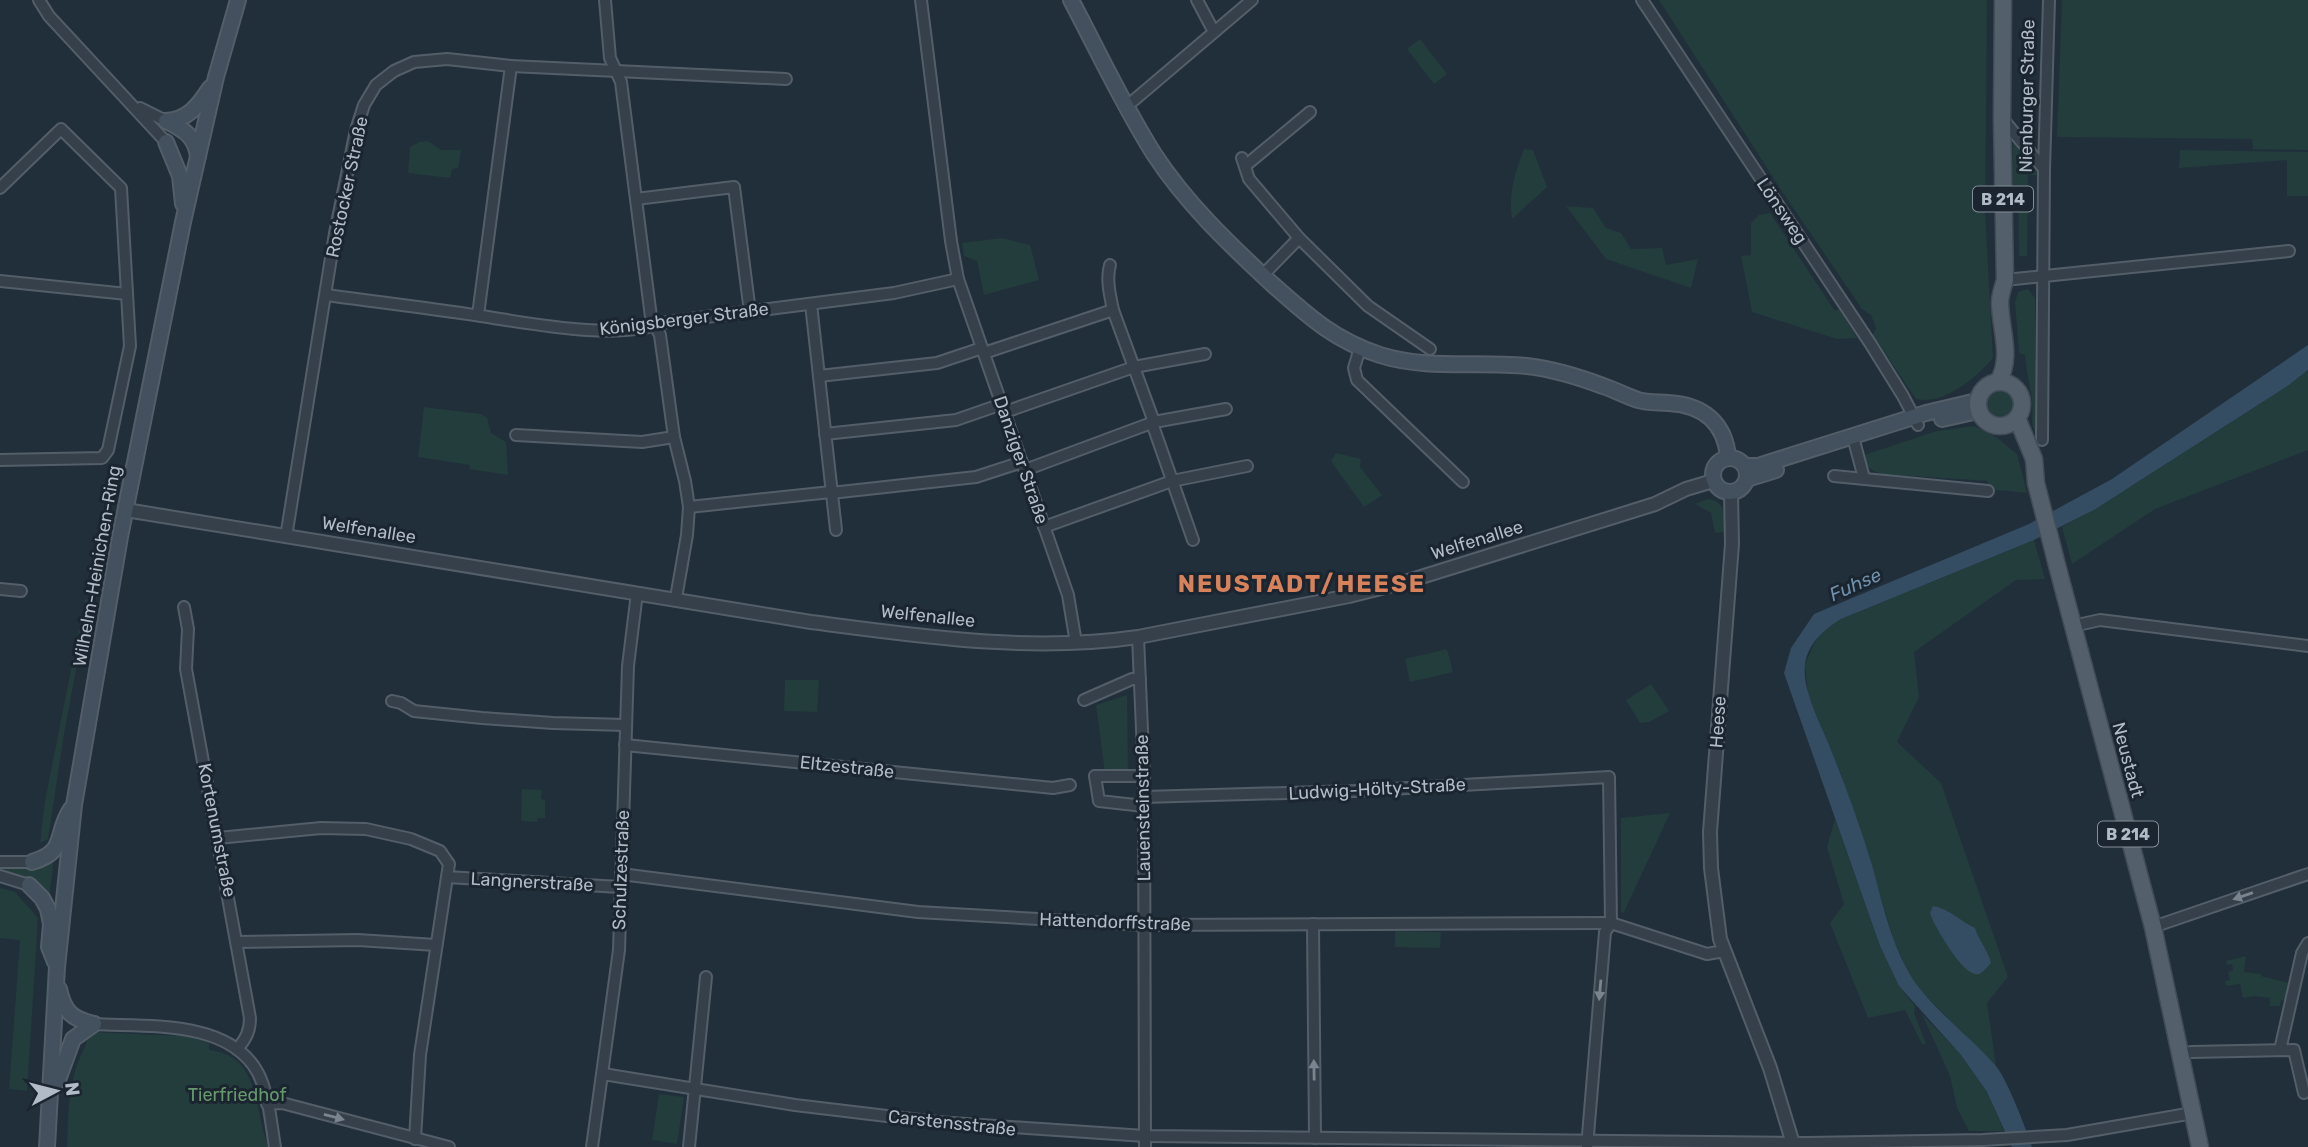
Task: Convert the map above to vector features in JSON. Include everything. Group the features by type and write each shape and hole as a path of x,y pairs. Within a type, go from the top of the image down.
{"main road":[{"name":"Wilhelm-Heinichen-Ring","path":"47,1147 57,973 74,805 126,510 198,158 198,140 238,0"},
{"path":"1071,0 1154,154 1222,237 1315,323 1339,339 1360,348 1409,363 1525,366 1553,370 1638,400 1684,406 1709,416 1721,428 1728,457"},
{"name":"Nienburger Straße","path":"1998,382 2006,361 2000,301 2005,279 2003,0"},
{"path":"166,121 177,120 193,112 216,77"},
{"path":"166,121 198,140"},
{"path":"166,142 178,146 198,140"},
{"path":"166,142 180,176 183,222"},
{"name":"Nienburger Straße","path":"2005,279 2011,300 2017,361 2015,388"},
{"path":"1746,472 1916,421 1978,406 1982,390 1992,383 2004,382 2015,388"},
{"name":"B 214","path":"2015,388 2022,403 2017,418 2034,459 2036,483"},
{"name":"B 214","path":"1978,406 1987,423 2002,427 2014,435 2020,443 2036,483"},
{"path":"2002,427 2017,418"},
{"path":"1728,457 1737,459 1746,472 1742,488 1731,492 1722,490 1713,481 1714,467 1728,457"},
{"name":"Neustadt","path":"2036,483 2153,927 2180,1054 2186,1114 2200,1147"},
{"path":"32,862 45,858 58,846 62,822 74,805"},
{"path":"29,885 42,898 48,909 51,924 49,947 62,1004 68,1013 78,1020 94,1024"},
{"path":"50,1094 73,1039 94,1024"}],"street":[{"path":"39,0 49,16 166,142"},
{"path":"605,0 610,58 621,82 651,317 660,335 674,437 689,507 676,598"},
{"name":"Danziger Straße","path":"921,0 958,279 1068,594 1076,643"},
{"path":"1197,0 1214,32"},
{"path":"1126,105 1252,0"},
{"name":"Lönsweg","path":"1642,0 1870,343 1916,421"},
{"name":"Nienburger Straße","path":"2042,440 2044,170 2049,0"},
{"name":"Rostocker Straße","path":"286,537 335,233 356,130 364,105 376,85 394,71 414,62 447,59 511,66 786,79"},
{"path":"478,315 511,66"},
{"path":"129,101 166,121"},
{"path":"1310,113 1243,162 1249,179 1299,238 1368,306 1430,349"},
{"path":"2002,118 2044,170"},
{"path":"0,188 61,129 121,188 130,346 108,450 102,458 0,460"},
{"path":"636,199 734,187 750,312"},
{"path":"1263,275 1299,238"},
{"path":"2005,279 2289,251"},
{"path":"1111,265 1108,274 1113,310 1193,540"},
{"name":"Königsberger Straße","path":"327,295 573,330 655,326 667,322 894,293 958,279"},
{"path":"0,281 127,294"},
{"path":"811,304 836,530"},
{"path":"820,376 937,363 1113,310"},
{"path":"1360,348 1354,368 1357,380 1463,482"},
{"path":"825,434 956,420 1134,367 1205,354"},
{"path":"689,507 976,477 1023,466 1153,423 1226,409"},
{"path":"516,435 642,442 674,437"},
{"path":"1854,440 1864,478"},
{"path":"1044,527 1172,481 1247,466"},
{"path":"1834,475 1988,491"},
{"name":"Welfenallee","path":"126,510 811,622 908,635 1028,644 1076,643 1138,636 1265,613 1405,582 1655,504 1686,489 1713,481"},
{"name":"Heese","path":"1731,492 1732,544 1710,832 1711,868 1720,939 1770,1068 1793,1145"},
{"path":"0,589 21,591"},
{"name":"Schulzestraße","path":"592,1147 619,950 628,666 637,593"},
{"name":"Kortenumstraße","path":"184,607 188,629 186,669 237,942 250,1028 237,1049"},
{"path":"2073,626 2100,620 2308,646"},
{"name":"Lauensteinstraße","path":"1138,636 1144,776 1145,1142"},
{"path":"1084,700 1132,679 1139,679"},
{"path":"392,701 414,711 482,718 626,725"},
{"name":"Eltzestraße","path":"625,745 1053,788 1070,785"},
{"name":"Ludwig-Hölty-Straße","path":"1144,776 1091,779 1100,802 1609,777 1611,923"},
{"name":"Langnerstraße","path":"218,838 343,827 389,833 440,851 449,864 447,877 620,887"},
{"path":"0,862 32,862"},
{"name":"Hattendorffstraße","path":"621,874 918,912 1143,925 1611,923"},
{"path":"2153,927 2308,874"},
{"path":"0,876 29,885"},
{"path":"415,1139 420,1055 447,877"},
{"path":"1588,1143 1605,932 1611,923 1707,954 1724,951"},
{"path":"1313,924 1315,1138"},
{"path":"237,942 358,940 436,946"},
{"path":"2280,1050 2302,953 2308,943"},
{"path":"689,1147 706,977"},
{"path":"94,1024 194,1030 221,1039 237,1049 258,1074 275,1147"},
{"path":"2180,1054 2294,1050 2304,1093"},
{"name":"Carstensstraße","path":"603,1074 695,1090 937,1122 1145,1142 1315,1138 1793,1145 1996,1140 2067,1135 2186,1114"},
{"path":"267,1104 282,1103 449,1147"}],"green space":[{"path":"1659,0 1987,0 1985,211 1993,358 1969,381 1937,398 1916,399 1873,335 1876,328 1871,315 1862,309 1783,193"},
{"path":"2062,0 2308,0 2308,150 2253,149 2252,139 2057,137"},
{"path":"1420,39 1447,74 1434,84 1407,49"},
{"path":"2013,138 2037,168 2037,175 2028,175 2027,256 2019,256 2018,194 2014,193 2012,172"},
{"path":"428,141 441,150 461,150 458,168 452,169 450,178 408,173 410,147"},
{"path":"1524,149 1533,150 1547,187 1512,219 1512,192"},
{"path":"2180,150 2308,152 2308,196 2287,196 2287,160 2179,168"},
{"path":"1566,206 1593,208 1606,228 1621,233 1631,249 1662,248 1666,265 1698,259 1691,288 1606,259"},
{"path":"1770,213 1835,311 1839,309 1857,338 1837,339 1752,312 1741,256 1751,255 1751,223 1759,215"},
{"path":"1002,238 1030,245 1039,280 984,295 977,261 964,256 962,243"},
{"path":"2028,289 2035,298 2037,439 2032,423 2032,400 2025,355 2019,353 2015,302 2018,292"},
{"path":"2308,370 2308,450 2155,509 2072,564 2062,527 2094,510 2289,385"},
{"path":"2000,390 2010,394 2014,404 2010,414 2000,418 1990,414 1986,404 1990,394"},
{"path":"424,407 481,414 487,418 491,433 506,442 508,475 469,469 470,465 418,457"},
{"path":"1974,426 1996,437 2017,454 2027,493 1988,489 1988,481 1882,474 1867,466 1864,455 1937,431"},
{"path":"1336,453 1361,459 1360,467 1382,495 1364,507 1331,461"},
{"path":"1708,499 1722,507 1725,532 1715,533 1711,513 1695,504"},
{"path":"2034,540 2045,579 2016,580 1914,652 1919,697 1897,742 1941,783 2008,977 1987,1003 1996,1066 1920,990 1908,972 1894,941 1839,769 1808,695 1805,664 1824,630 1841,619"},
{"path":"85,599 89,600 48,839 40,843 45,801"},
{"path":"1447,649 1453,672 1410,682 1405,659"},
{"path":"785,680 819,680 817,712 784,711"},
{"path":"1651,684 1669,711 1649,722 1640,723 1626,700"},
{"path":"1127,695 1128,770 1105,773 1096,705"},
{"path":"522,789 542,790 545,818 538,818 537,822 521,821"},
{"path":"1670,813 1623,913 1621,818"},
{"path":"1835,819 1880,946 1899,986 1915,1006 1914,1013 1926,1044 1922,1044 1905,1010 1868,1018 1830,923 1844,904 1827,847"},
{"path":"54,858 49,898 25,879 0,870 0,865"},
{"path":"0,888 15,892 38,918 27,1091 9,1089 20,940 0,938"},
{"path":"1395,931 1441,932 1440,948 1395,947"},
{"path":"2246,956 2244,972 2289,983 2285,1000 2281,1001 2280,1006 2270,1006 2270,998 2243,998 2240,984 2226,986 2225,981 2230,980 2228,972 2233,970 2232,964 2227,965 2226,961"},
{"path":"1922,1014 1961,1055 1987,1092 2004,1131 1969,1131 1957,1108 1950,1076"},
{"name":"Tierfriedhof","path":"92,1032 204,1037 209,1040 209,1050 234,1059 249,1077 268,1147 67,1147 72,1083 88,1035"},
{"path":"659,1094 684,1097 677,1144 652,1140"}],"water":[{"path":"2308,345 2308,370 2289,385 2094,510 2034,540 1841,619 1818,637 1807,656 1805,673 1808,693 1857,818 1896,946 1908,971 1925,995 2000,1072 2016,1104 2032,1147 2012,1147 1987,1092 1961,1055 1899,986 1880,946 1784,673 1791,648 1814,614 2029,524 2112,479"},
{"path":"1933,906 1975,928 1991,963 1982,972 1973,973 1959,962 1933,921 1930,913"}],"district":[{"name":"NEUSTADT/HEESE","path":"1302,584"}],"water label":[{"name":"Fuhse","path":"1855,584"}]}
